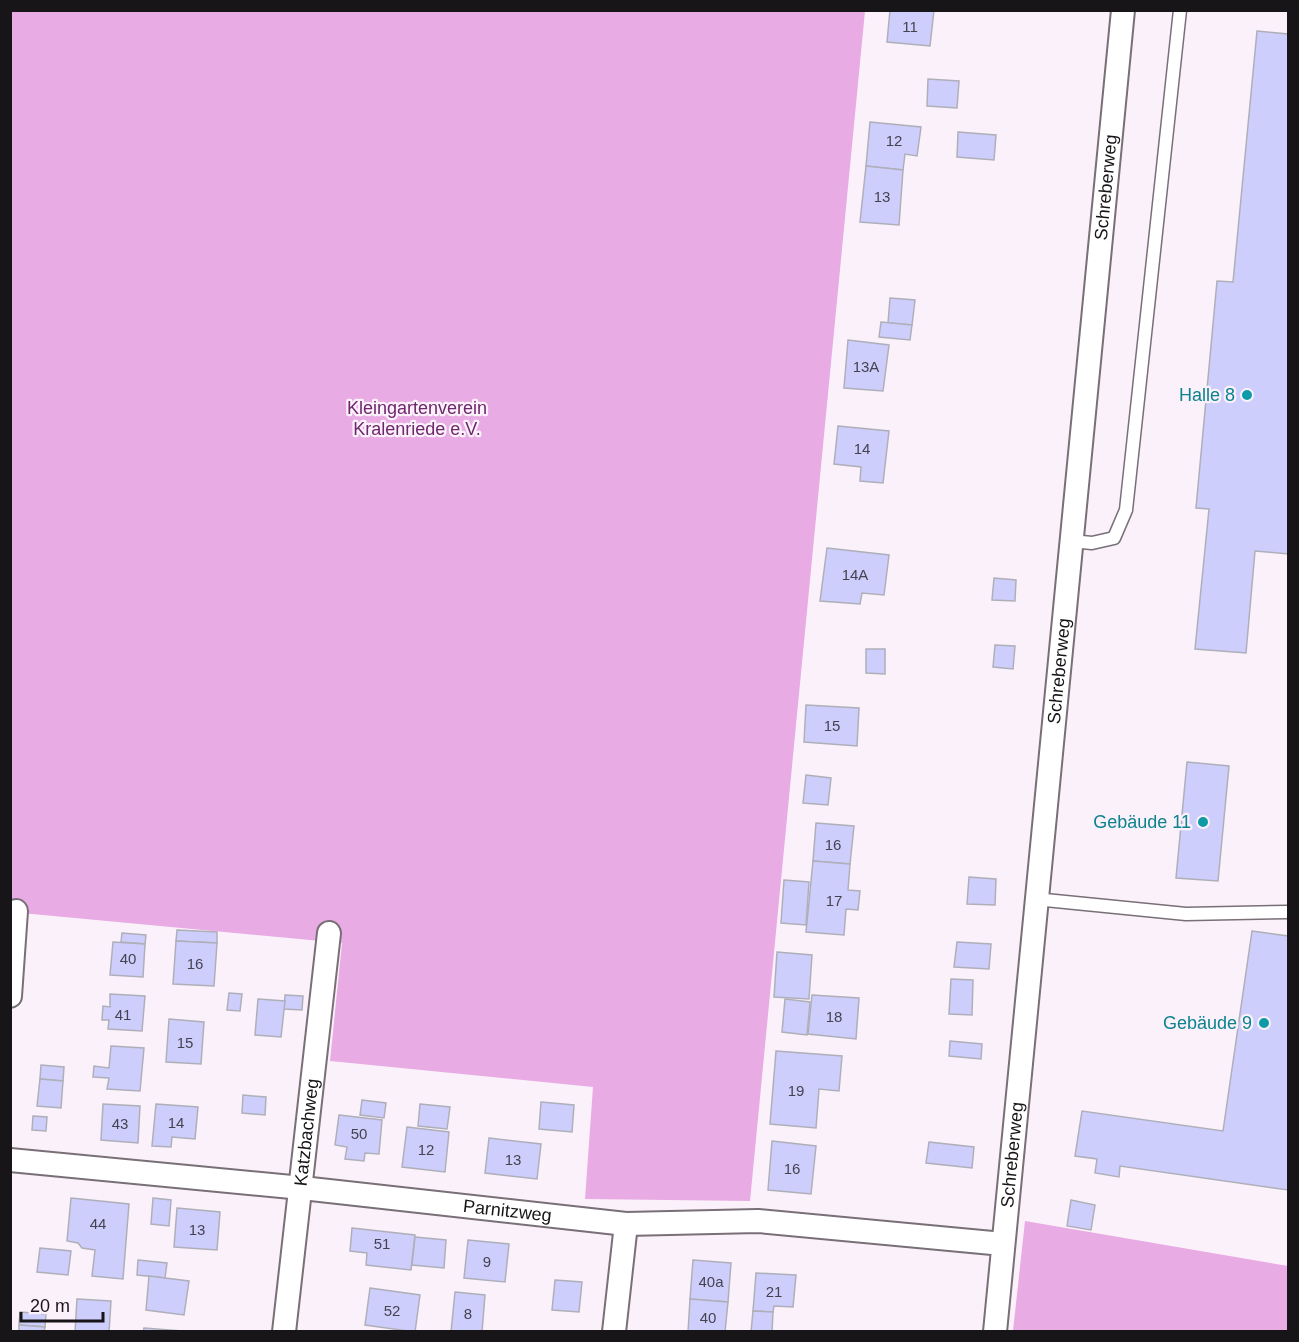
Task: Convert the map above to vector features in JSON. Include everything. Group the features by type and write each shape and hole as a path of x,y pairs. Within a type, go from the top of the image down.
{"street":[{"name":"Schreberweg","path":"995,1332 1035,898 1123,10"},
{"path":"10,996 16,911"},
{"name":"Katzbachweg","path":"284,1332 329,933"},
{"name":"Parnitzweg","path":"10,1160 302,1188 626,1224 758,1221 1003,1244"},
{"path":"614,1332 626,1224"}],"lane":[{"path":"1071,541 1092,543 1114,538 1126,510 1180,10"},
{"path":"1035,898 1186,915 1288,912"}],"green space":[{"name":"Kleingartenverein Kralenriede e.V.","path":"10,11 865,11 750,1201 585,1199 593,1087 330,1061 342,943 11,912"},
{"path":"1025,1221 1288,1266 1288,1331 1013,1331"}],"building":[{"path":"890,10 934,10 930,46 887,42"},
{"name":"Halle 8","path":"1257,31 1288,34 1288,554 1255,551 1246,653 1195,649 1209,509 1196,508 1217,281 1233,282"},
{"path":"928,79 959,81 957,108 927,106"},
{"path":"870,122 921,127 917,156 905,154 903,170 866,166"},
{"path":"958,132 996,135 994,160 957,157"},
{"path":"866,166 903,170 899,225 860,222"},
{"path":"890,298 915,300 912,325 888,323"},
{"path":"881,322 912,325 910,340 879,337"},
{"path":"848,340 889,345 883,391 844,388"},
{"path":"838,426 889,431 883,483 860,481 861,467 834,464"},
{"path":"827,548 889,555 884,595 862,593 860,604 820,601"},
{"path":"994,578 1016,580 1015,601 992,600"},
{"path":"995,645 1015,646 1013,669 993,667"},
{"path":"866,649 885,649 885,674 866,673"},
{"path":"806,705 859,708 857,746 804,742"},
{"name":"Gebäude 11","path":"1187,762 1229,766 1218,881 1176,878"},
{"path":"806,775 831,778 828,805 803,803"},
{"path":"816,823 854,826 850,864 813,861"},
{"path":"813,861 850,864 848,890 860,891 858,910 846,909 844,935 806,932"},
{"path":"969,877 996,879 995,905 967,904"},
{"path":"784,880 809,882 806,925 781,923"},
{"path":"177,930 217,932 217,943 176,941"},
{"name":"Gebäude 9","path":"1252,931 1288,936 1288,1190 1120,1166 1119,1177 1095,1173 1097,1159 1075,1156 1082,1111 1223,1131"},
{"path":"122,933 146,935 145,944 121,942"},
{"path":"176,941 217,943 214,986 173,984"},
{"path":"113,942 145,944 143,977 110,975"},
{"path":"957,942 991,944 989,969 954,967"},
{"path":"777,952 812,955 809,999 774,997"},
{"path":"951,979 973,980 972,1015 949,1014"},
{"path":"229,993 242,994 240,1011 227,1010"},
{"path":"110,994 145,996 142,1031 108,1029 109,1020 102,1020 103,1006 110,1007"},
{"path":"285,995 303,996 302,1010 284,1009"},
{"path":"812,995 859,998 856,1039 808,1034"},
{"path":"258,999 285,1001 281,1037 255,1035"},
{"path":"785,999 810,1002 807,1035 782,1032"},
{"path":"169,1019 204,1022 201,1064 166,1062"},
{"path":"950,1041 982,1044 981,1059 949,1056"},
{"path":"111,1046 144,1048 140,1091 107,1089 109,1078 93,1077 94,1066 109,1068"},
{"path":"776,1051 842,1056 839,1091 819,1089 816,1128 770,1124"},
{"path":"41,1065 64,1067 63,1081 40,1079"},
{"path":"40,1079 63,1081 61,1108 37,1106"},
{"path":"243,1095 266,1097 265,1115 242,1113"},
{"path":"362,1100 386,1103 384,1118 360,1115"},
{"path":"541,1102 574,1105 572,1132 539,1129"},
{"path":"103,1104 140,1106 138,1143 101,1140"},
{"path":"156,1104 198,1107 195,1139 172,1137 171,1147 152,1146"},
{"path":"420,1104 450,1107 447,1129 418,1126"},
{"path":"339,1115 382,1120 379,1154 365,1153 364,1161 345,1159 347,1147 335,1145"},
{"path":"33,1116 47,1117 46,1131 32,1130"},
{"path":"407,1127 449,1132 445,1172 402,1167"},
{"path":"489,1138 541,1144 537,1179 485,1173"},
{"path":"772,1141 816,1146 811,1194 768,1190"},
{"path":"929,1142 974,1147 972,1168 926,1163"},
{"path":"71,1198 129,1204 123,1279 92,1276 95,1250 82,1248 78,1243 67,1241"},
{"path":"153,1198 171,1200 169,1226 151,1224"},
{"path":"1071,1200 1095,1205 1091,1230 1067,1226"},
{"path":"177,1208 220,1212 217,1250 174,1247"},
{"path":"352,1228 415,1235 411,1270 366,1265 367,1253 350,1251"},
{"path":"415,1237 446,1240 444,1268 412,1265"},
{"path":"468,1240 509,1244 505,1282 464,1278"},
{"path":"40,1248 71,1251 68,1275 37,1272"},
{"path":"138,1260 167,1263 165,1278 137,1275"},
{"path":"693,1260 731,1263 728,1302 690,1299"},
{"path":"756,1273 796,1275 793,1307 774,1306 773,1312 753,1311"},
{"path":"149,1276 189,1281 184,1315 146,1310"},
{"path":"555,1280 582,1282 579,1312 552,1310"},
{"path":"370,1288 420,1295 415,1332 365,1325"},
{"path":"455,1292 485,1295 482,1332 451,1332"},
{"path":"77,1299 111,1301 109,1332 75,1332"},
{"path":"690,1299 728,1302 725,1332 688,1332"},
{"path":"753,1311 773,1312 772,1332 751,1332"},
{"path":"20,1312 46,1314 45,1327 19,1325"},
{"path":"19,1325 45,1327 44,1332 19,1332"},
{"path":"144,1328 182,1331 182,1332 143,1332"}],"place":[{"name":"Halle 8","path":"1247,395"},
{"name":"Gebäude 11","path":"1203,822"},
{"name":"Gebäude 9","path":"1264,1023"}]}
